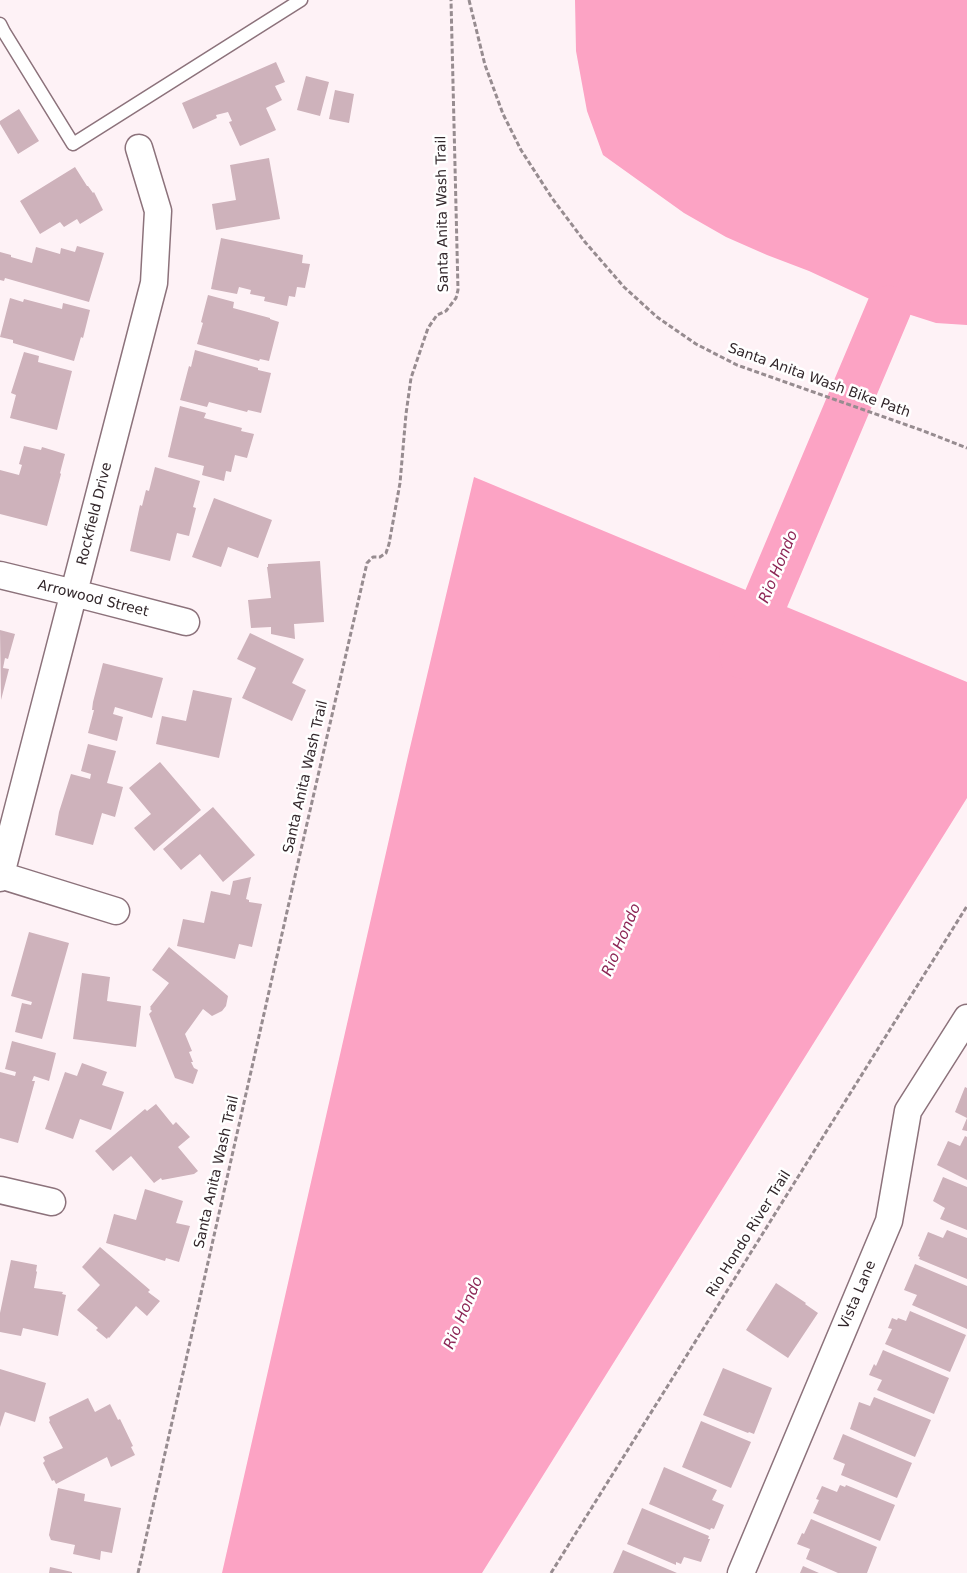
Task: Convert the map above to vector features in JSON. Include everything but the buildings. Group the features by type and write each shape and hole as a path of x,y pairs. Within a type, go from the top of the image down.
{"street":[{"name":"Rockfield Drive","path":"0,876 154,283 158,211 139,148"},
{"name":"Arrowood Street","path":"0,575 186,622"},
{"path":"0,876 116,910"},
{"name":"Vista Lane","path":"741,1573 889,1221 908,1111 967,1018"},
{"path":"0,1190 52,1202"}],"lane":[{"path":"0,24 73,144 301,0"}],"path":[{"name":"Santa Anita Wash Trail","path":"138,1573 367,564 373,557 380,557 386,553 389,544 400,483 406,414 412,378 428,328 438,315 446,311 456,298 458,290 451,0"},
{"name":"Santa Anita Wash Bike Path","path":"469,0 485,65 503,114 521,150 552,198 585,242 624,287 657,317 696,344 737,365 967,448"},
{"name":"Rio Hondo River Trail","path":"551,1573 967,906"}],"water":[{"path":"575,0 967,0 967,325 936,323 889,308 809,271 726,237 684,213 603,155 587,111 576,51"},
{"path":"474,477 967,682 967,798 482,1573 222,1573 408,756"}],"waterway":[{"name":"Rio Hondo","path":"742,656 889,308"}]}
